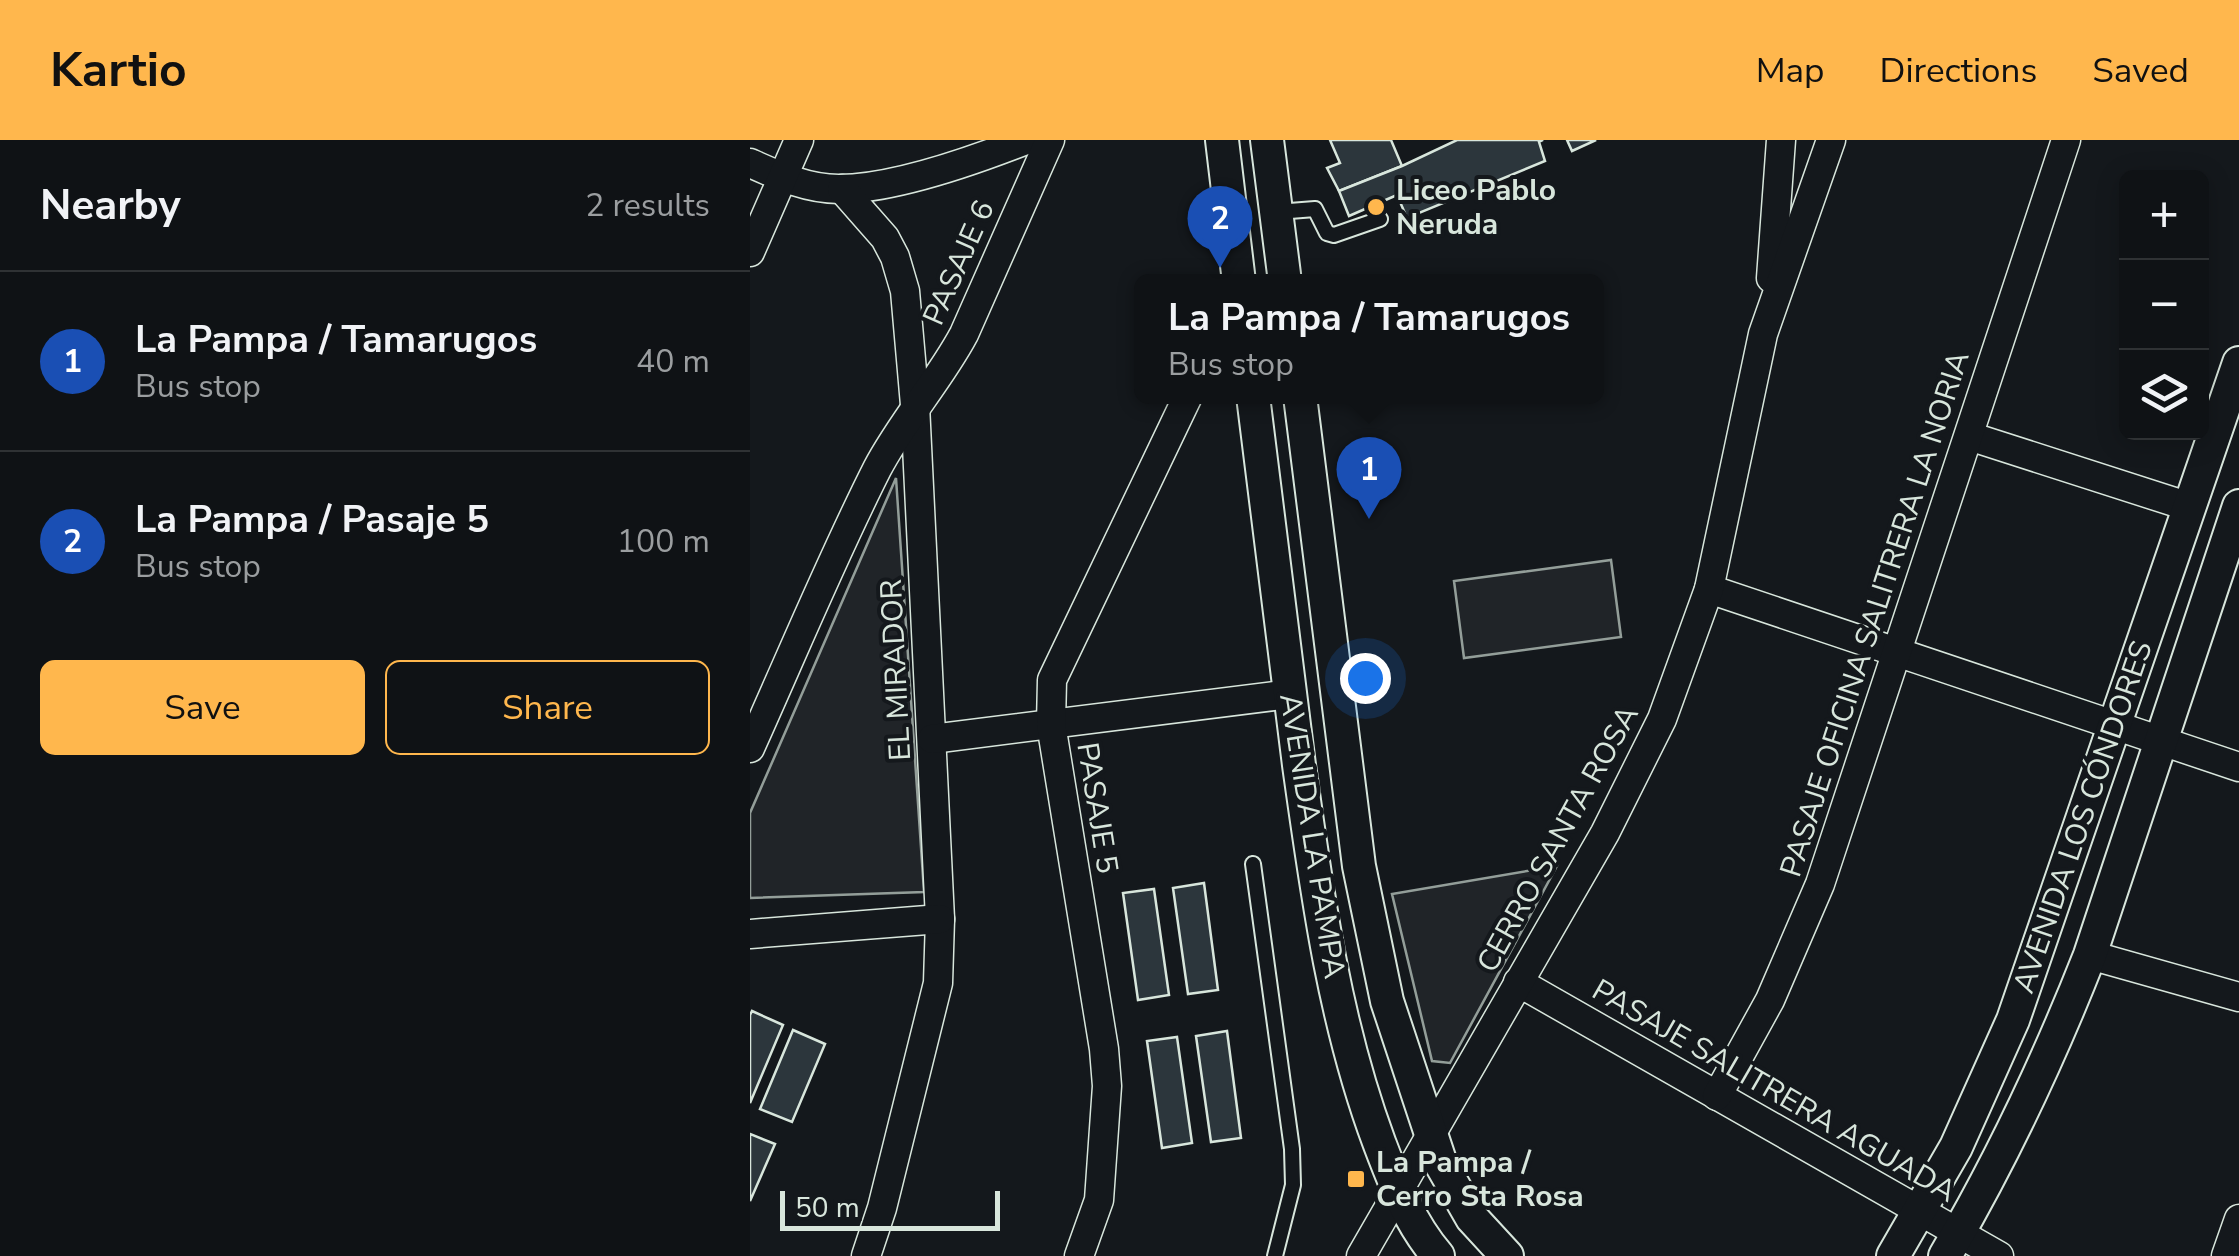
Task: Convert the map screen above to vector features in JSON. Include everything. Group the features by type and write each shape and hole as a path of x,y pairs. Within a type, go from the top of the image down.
{"street":[{"path":"750,252 799,140"},
{"path":"750,164 782,178 842,189 944,168 1026,140"},
{"name":"PASAJE 6","path":"750,748 878,468 964,334 1050,140"},
{"path":"1222,140 1237,274"},
{"path":"1268,140 1284,274"},
{"path":"1763,334 1776,233 1781,140"},
{"name":"CERRO SANTA ROSA","path":"1361,1256 1635,777 1681,671 1709,589 1763,334 1831,140"},
{"name":"PASAJE OFICINA SALITRERA LA NORIA","path":"1718,1096 1770,1000 1820,884 2066,140"},
{"name":"EL MIRADOR","path":"842,189 885,238 901,273 915,405 940,920 938,984 882,1208 866,1256"},
{"name":"AVENIDA LOS CÓNDORES","path":"1893,1256 1956,1147 2013,1020 2239,363"},
{"name":"PASAJE 5","path":"1078,1256 1099,1200 1107,1086 1050,724 1052,680 1184,404"},
{"name":"AVENIDA LA PAMPA","path":"1254,404 1326,951 1352,1057 1398,1192 1414,1224 1438,1256"},
{"name":"AVENIDA LA PAMPA","path":"1301,404 1371,934 1406,1067 1456,1194 1507,1256"},
{"path":"1969,436 2190,507"},
{"name":"AVENIDA LOS CÓNDORES","path":"1952,1244 2037,1082 2090,955 2238,514"},
{"path":"1709,589 2239,767"},
{"path":"932,739 1290,694"},
{"path":"750,934 940,920"},
{"path":"2090,955 2239,997"},
{"name":"PASAJE SALITRERA AGUADA","path":"1518,982 1920,1212 1952,1244 1999,1256"},
{"path":"2226,1256 2239,1219"}],"lane":[{"path":"1276,212 1315,210 1327,233 1334,235 1380,219"},
{"path":"1253,864 1292,1148 1294,1185 1275,1256"}],"shaded area":[{"path":"896,478 924,892 750,898 750,813"},
{"path":"1611,560 1621,637 1464,658 1454,581"},
{"path":"1557,866 1450,1063 1432,1061 1392,894"}],"building":[{"path":"1330,140 1391,140 1402,166 1339,191 1327,168 1340,163"},
{"path":"1457,140 1543,140 1539,142 1545,161 1407,218 1397,195 1349,216 1339,191"},
{"path":"1567,140 1596,140 1572,151"},
{"path":"1204,883 1218,990 1188,994 1173,888"},
{"path":"1154,889 1169,995 1138,1000 1123,893"},
{"path":"752,1011 783,1025 750,1103 750,1015"},
{"path":"793,1030 825,1044 792,1122 760,1109"},
{"path":"1227,1031 1241,1138 1211,1142 1196,1036"},
{"path":"1177,1037 1192,1143 1162,1148 1147,1041"},
{"path":"750,1134 775,1144 750,1201"}],"place":[{"name":"Liceo Pablo Neruda","path":"1376,207"},
{"name":"La Pampa / Pasaje 5","path":"1220,268"},
{"name":"La Pampa / Tamarugos","path":"1369,519"},
{"name":"La Pampa / Cerro Sta Rosa","path":"1356,1179"}]}
